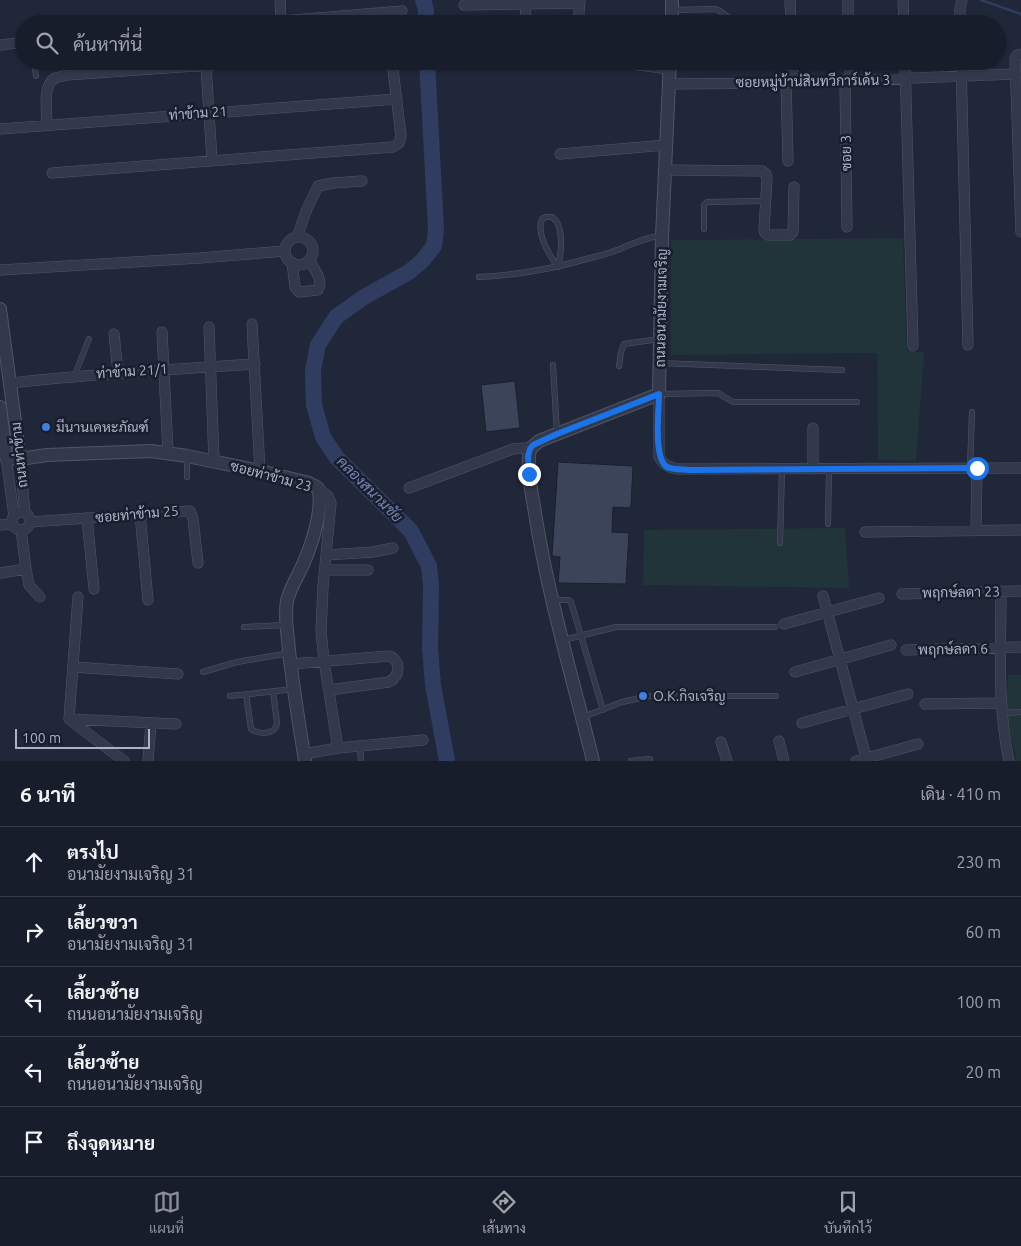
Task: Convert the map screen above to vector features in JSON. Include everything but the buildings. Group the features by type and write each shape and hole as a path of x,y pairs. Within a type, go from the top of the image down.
{"street":[{"path":"280,0 281,15"},
{"path":"790,0 791,15"},
{"path":"848,0 848,15"},
{"path":"903,0 904,15"},
{"path":"525,1 526,15"},
{"path":"464,5 525,1 579,1 578,15"},
{"path":"961,15 962,2"},
{"path":"354,15 402,11"},
{"path":"0,45 15,43"},
{"path":"1021,54 1017,55 1015,59 1019,87 1021,232"},
{"path":"48,124 48,85 54,78 67,75 144,70"},
{"path":"206,70 212,160"},
{"path":"52,173 393,146 399,143 401,136 393,70"},
{"name":"ถนนอนามัยงามเจริญ","path":"659,394 662,236 670,70"},
{"path":"788,161 792,70"},
{"name":"ซอย 3","path":"847,227 849,70"},
{"path":"905,70 913,346"},
{"path":"962,70 968,345"},
{"name":"ซอยหมู่บ้าน่สินทวีการ์เด้น 3","path":"669,84 790,83 1016,74"},
{"name":"ท่าข้าม 21","path":"0,129 397,99"},
{"path":"560,154 666,146"},
{"path":"665,170 762,171 766,174 767,179 764,230 768,235 790,235 793,232 794,187"},
{"path":"297,237 318,186 362,181"},
{"path":"297,237 302,237 310,242 313,251 309,260 299,265 287,258 285,251 290,240 297,237"},
{"path":"0,270 285,251"},
{"path":"292,262 295,287 299,292 318,290 320,286 319,278 309,260"},
{"name":"ถนนท่าข้าม","path":"0,308 20,458 18,521"},
{"path":"252,324 260,471"},
{"path":"209,327 214,461"},
{"path":"162,332 168,452"},
{"path":"114,334 118,372"},
{"name":"ท่าข้าม 21/1","path":"10,383 118,372 255,364"},
{"path":"593,761 552,600 538,535 528,464 530,449 533,445 659,394 658,450 662,463 668,467 690,470 1021,468"},
{"name":"ถนนท่าข้าม","path":"0,407 6,457 18,521"},
{"path":"813,428 813,469"},
{"path":"409,488 513,449 530,449"},
{"name":"ซอยท่าข้าม 23","path":"6,457 20,458 138,450 168,452 260,471 309,483 318,488 320,504 314,532 308,554 288,599 287,625 290,658 304,757"},
{"path":"974,468 976,530"},
{"path":"318,488 328,496 330,503 321,632 338,748"},
{"name":"ซอยท่าข้าม 25","path":"18,521 30,519 30,522 190,511 194,519 198,564"},
{"path":"140,514 148,600"},
{"path":"87,518 94,589"},
{"path":"0,525 18,521 29,585 40,597"},
{"path":"865,532 1021,530"},
{"path":"326,555 366,553 394,548"},
{"path":"0,573 26,569"},
{"path":"325,570 368,570"},
{"path":"1001,591 1001,708 1009,761"},
{"name":"พฤกษ์ลดา 23","path":"902,594 1021,591"},
{"path":"823,596 855,709 867,760"},
{"path":"69,719 78,598"},
{"path":"780,626 879,598"},
{"path":"795,672 891,645"},
{"name":"พฤกษ์ลดา 6","path":"906,650 1021,647"},
{"path":"290,658 324,661 389,656 397,662 398,674 389,682 329,690"},
{"path":"73,667 178,674"},
{"path":"802,723 908,694"},
{"path":"925,704 1001,708"},
{"path":"69,719 176,724"},
{"path":"69,719 110,757 124,761"},
{"path":"148,761 151,723"},
{"path":"304,757 338,748 423,740"},
{"path":"779,741 784,761"},
{"path":"721,742 727,761"},
{"path":"856,761 867,760 918,744"}],"lane":[{"path":"672,5 715,9 725,15"},
{"path":"35,70 36,76"},
{"path":"704,229 704,205 707,202 765,201"},
{"path":"546,217 552,217 558,224 561,251 558,268 546,248 541,226 542,219 546,217"},
{"path":"479,277 531,273 558,268 620,249 647,238 662,236"},
{"path":"76,376 77,368 89,339"},
{"path":"619,366 624,344 659,339"},
{"path":"659,363 842,370"},
{"path":"553,365 557,434"},
{"path":"659,394 718,393 729,400 738,402 857,402"},
{"path":"972,412 974,468"},
{"path":"187,477 188,456"},
{"path":"780,543 782,469"},
{"path":"828,524 829,469"},
{"path":"552,600 569,600 571,602 603,710"},
{"path":"244,627 287,625"},
{"path":"562,640 616,627 780,626"},
{"path":"203,672 237,662 290,658"},
{"path":"230,696 294,689"},
{"path":"246,694 251,729 258,733 271,732 276,728 277,723 272,691"},
{"path":"582,717 622,702 649,696 776,696"},
{"path":"1001,708 1021,712"},
{"path":"360,746 361,761"},
{"path":"631,761 650,760"}],"shaded area":[{"path":"903,238 907,351 924,353 916,461 878,460 877,353 671,355 671,240"},
{"path":"845,528 849,588 643,585 644,530"},
{"path":"1008,675 1021,675 1021,761 1017,761 1006,718"}],"waterway":[{"name":"คลองสนามชัย","path":"423,0 426,15"},
{"path":"981,0 1021,14"},
{"name":"คลองสนามชัย","path":"427,70 436,229 434,246 422,261 409,272 364,297 336,317 318,345 313,370 314,405 323,437 337,458 411,531 429,566 431,586 430,648 433,685 447,761"}],"place":[{"name":"มีนานเคหะภัณฑ์","path":"46,427"},
{"name":"O.K.กิจเจริญ","path":"643,696"}],"route":[{"path":"529,474 528,456 533,445 659,394 658,450 662,463 668,467 690,470 977,468"}]}
